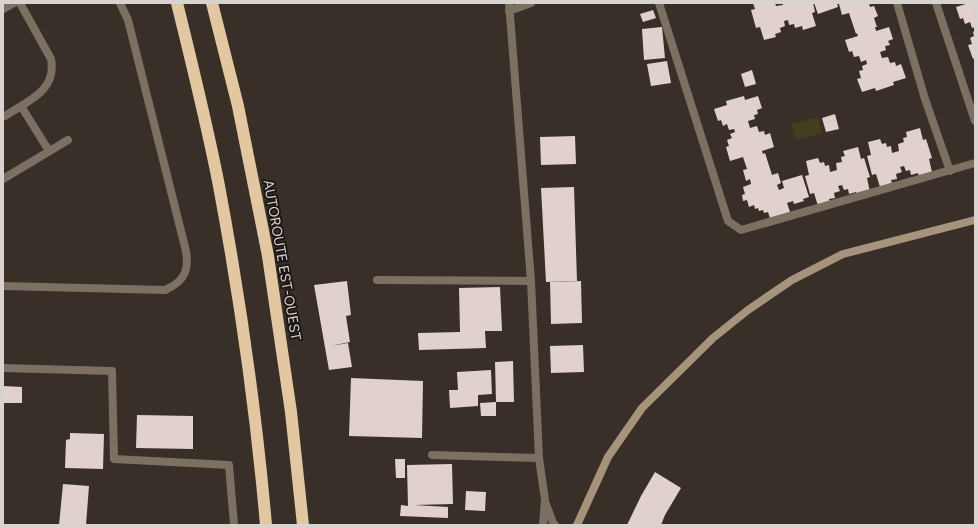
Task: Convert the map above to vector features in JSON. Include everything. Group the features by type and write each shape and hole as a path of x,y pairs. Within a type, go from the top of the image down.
{"highway":[{"path":"177,3 195,73 219,186 241,315 258,438 266,525"},
{"name":"AUTOROUTE EST-OUEST","path":"212,3 238,106 268,256 291,412 303,525"}],"main road":[{"path":"576,525 608,458 642,408 713,338 748,310 792,280 843,254 975,220"}],"street":[{"path":"3,9 14,3"},
{"path":"5,116 45,89 52,75 51,58 20,3"},
{"path":"3,286 165,290 181,280 186,272 187,263 185,247 128,20 120,3"},
{"path":"531,3 509,7 531,281 539,458 545,500 544,523 554,524 545,500"},
{"path":"659,3 728,221 741,230 975,163"},
{"path":"897,3 925,99 950,171"},
{"path":"936,3 975,121"},
{"path":"21,106 48,151"},
{"path":"3,179 68,140"},
{"path":"377,280 531,281"},
{"path":"3,368 112,371 114,459 229,465 234,525"},
{"path":"432,455 539,458"}],"shaded area":[{"path":"818,117 822,133 796,140 791,124"}],"building":[{"path":"753,3 775,3 776,6 783,5 783,3 813,3 815,12 812,13 816,26 803,30 802,26 795,28 794,24 789,25 788,20 784,21 785,26 780,28 781,32 775,34 776,37 764,40 760,27 756,28 751,10 755,9"},
{"path":"814,3 837,3 838,7 818,14"},
{"path":"869,3 870,7 874,6 878,16 874,18 877,27 875,27 876,31 889,27 893,39 888,41 890,45 885,46 886,50 880,52 882,58 888,57 890,63 895,62 896,66 901,64 906,78 893,82 894,85 876,91 875,88 862,92 857,79 861,78 859,71 863,70 862,66 867,64 866,60 861,62 859,56 854,57 852,51 849,52 845,40 858,36 849,13 842,15 839,4"},
{"path":"969,3 975,3 975,27 972,28 970,22 965,24 963,18 960,19 956,7"},
{"path":"653,10 656,18 643,22 640,14"},
{"path":"662,27 665,58 644,60 642,29"},
{"path":"975,31 975,58 973,59 968,45 972,44 970,38 974,36 973,32"},
{"path":"667,61 671,83 651,86 647,64"},
{"path":"752,70 756,84 745,87 741,74"},
{"path":"744,96 745,100 758,96 762,108 757,110 758,114 754,115 755,119 748,121 750,128 757,126 759,132 764,131 765,135 770,133 774,147 762,151 763,154 765,153 772,175 778,173 781,183 777,185 779,190 784,188 782,181 802,175 809,197 803,199 804,201 794,204 793,201 787,203 790,212 770,218 768,212 764,213 763,210 759,211 758,208 755,209 754,205 749,207 747,200 743,201 742,195 745,194 743,187 751,184 750,179 746,181 743,170 747,169 743,157 730,161 726,147 729,146 727,140 732,138 730,134 735,132 734,129 729,130 727,124 723,126 721,120 718,121 714,109 727,105 726,101"},
{"path":"835,114 839,129 826,132 822,118"},
{"path":"920,128 923,140 926,139 932,158 929,159 932,172 919,176 918,173 911,175 910,170 906,171 904,166 900,167 902,172 896,174 897,179 891,180 892,183 880,187 876,174 872,175 867,156 871,155 868,142 880,139 882,144 886,143 887,147 891,146 892,153 899,151 898,144 904,142 903,138 907,137 906,132"},
{"path":"575,136 576,164 541,165 540,137"},
{"path":"858,147 861,159 864,158 870,177 867,178 870,192 857,195 856,192 849,194 848,189 844,190 842,185 838,186 840,191 834,193 835,198 829,199 830,203 818,206 814,193 810,194 805,176 809,175 806,161 818,158 820,163 824,162 825,166 829,165 830,172 837,170 836,163 842,162 841,157 845,156 843,151"},
{"path":"574,187 577,281 546,282 541,188"},
{"path":"347,281 351,315 346,316 350,342 330,346 348,343 352,367 329,370 314,285"},
{"path":"581,281 582,323 551,324 550,282"},
{"path":"500,287 502,331 485,331 486,348 419,350 418,333 460,332 459,288"},
{"path":"583,345 584,372 551,373 550,346"},
{"path":"513,361 514,402 496,402 495,362"},
{"path":"491,370 492,394 478,395 478,406 450,408 449,390 458,390 457,372"},
{"path":"351,378 423,381 422,438 349,436"},
{"path":"3,386 22,387 22,403 3,403"},
{"path":"496,402 496,416 481,416 480,403"},
{"path":"137,415 193,416 193,449 136,448"},
{"path":"70,433 104,434 103,469 65,468 66,440 70,439"},
{"path":"395,459 405,459 405,478 396,478"},
{"path":"452,464 453,504 414,505 448,507 448,518 400,516 401,505 408,506 407,465"},
{"path":"655,472 681,488 665,515 661,525 627,525 641,496"},
{"path":"63,484 89,486 86,525 59,525"},
{"path":"466,491 486,492 485,511 465,510"}]}
